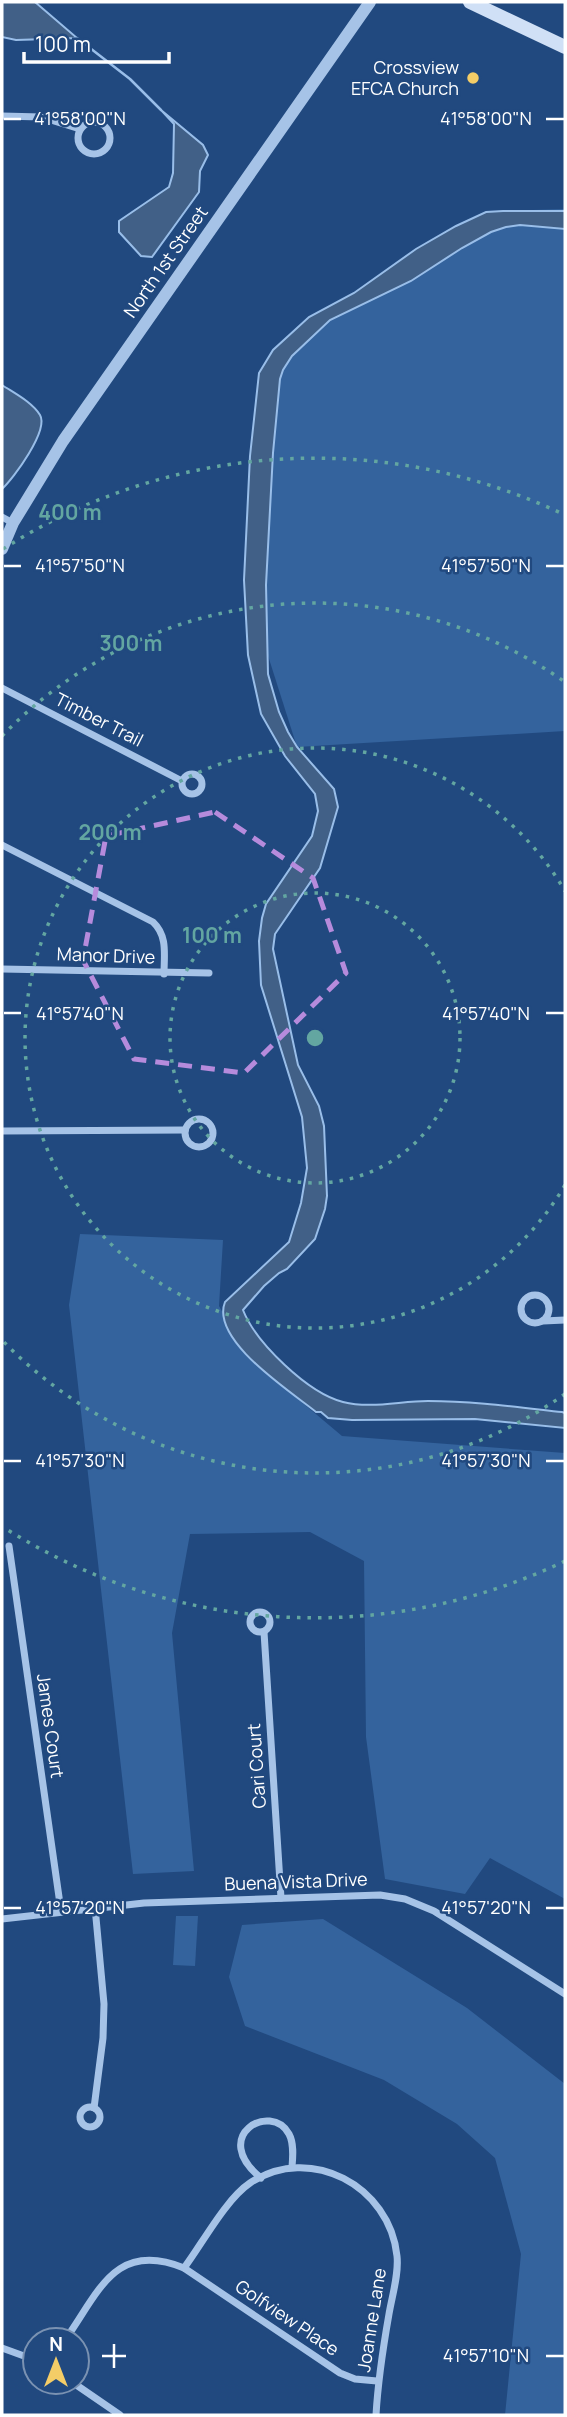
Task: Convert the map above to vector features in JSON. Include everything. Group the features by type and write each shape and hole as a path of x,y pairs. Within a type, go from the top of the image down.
{"main road":[{"path":"470,2 565,47"}],"street":[{"name":"North 1st Street","path":"2,549 8,520 370,2"},
{"path":"2,116 41,117 80,129 92,122 105,126 110,138 107,147 95,154 83,150 77,137 80,129"},
{"name":"Timber Trail","path":"2,688 182,781"},
{"path":"2,845 153,922 162,932 164,940 164,974"},
{"name":"Manor Drive","path":"2,969 209,974"},
{"path":"202,1119 212,1127 213,1136 208,1144 199,1147 190,1144 185,1130 190,1123 202,1119"},
{"path":"2,1131 185,1130"},
{"path":"543,1321 549,1313 549,1304 543,1297 529,1296 521,1306 522,1314 531,1322 565,1320"},
{"name":"James Court","path":"9,1546 61,1911"},
{"name":"Cari Court","path":"264,1632 281,1898"},
{"name":"Buena Vista Drive","path":"2,1919 95,1907 368,1894 393,1896 434,1911 565,1994"},
{"path":"93,2108 103,2038 104,2004 95,1907"},
{"path":"261,2178 242,2158 242,2136 252,2124 266,2121 276,2123 286,2130 292,2144 292,2167"},
{"name":"Joanne Lane","path":"184,2268 241,2189 261,2178 292,2167 313,2168 336,2174 356,2184 385,2215 393,2234 397,2265 377,2382 376,2415"},
{"path":"75,2326 110,2276 134,2261 150,2259 171,2262 184,2268"},
{"name":"Golfview Place","path":"184,2268 340,2373 355,2379 377,2382"},
{"path":"2,2348 21,2355"},
{"path":"91,2395 120,2415"}],"highlighted area":[{"path":"215,812 313,878 346,973 244,1073 134,1059 83,960 106,836"}],"shaded area":[{"path":"2,2 35,2 77,38 16,40 2,37"},
{"path":"161,110 203,145 208,155 200,171 199,192 152,257 141,256 119,232 119,221 169,187 173,173 174,124"},
{"path":"565,209 565,731 297,747 244,580 253,428 273,350 443,233 503,211"},
{"path":"565,211 565,229 520,225 491,232 411,281 330,320 292,356 280,379 266,585 268,674 288,732 297,747 334,789 338,807 320,868 275,934 273,949 298,1065 319,1106 324,1126 327,1196 315,1239 287,1269 264,1286 243,1310 271,1351 299,1378 329,1397 364,1405 462,1402 562,1412 565,1413 565,1428 475,1419 328,1418 321,1412 316,1412 255,1363 229,1332 224,1317 225,1302 289,1242 301,1203 307,1168 302,1117 261,985 259,941 266,904 312,836 318,811 315,794 285,756 261,714 248,655 244,580 250,456 259,373 273,350 309,317 354,293 416,249 456,226 486,212"},
{"path":"2,385 32,406 40,415 41,422 40,431 29,454 2,489"},
{"path":"80,1234 223,1240 219,1306 248,1357 342,1436 565,1453 565,1899 490,1858 465,1894 385,1879 366,1737 364,1561 310,1532 190,1534 172,1633 194,1871 133,1874 69,1305"},
{"path":"176,1916 198,1916 195,1966 173,1965"},
{"path":"323,1919 467,2008 565,2084 565,2415 505,2415 521,2254 495,2158 457,2124 384,2080 245,2026 229,1977 242,1925"}],"waterway":[{"path":"77,38 130,79 161,110"}],"place":[{"name":"Crossview EFCA Church","path":"473,78"}]}
